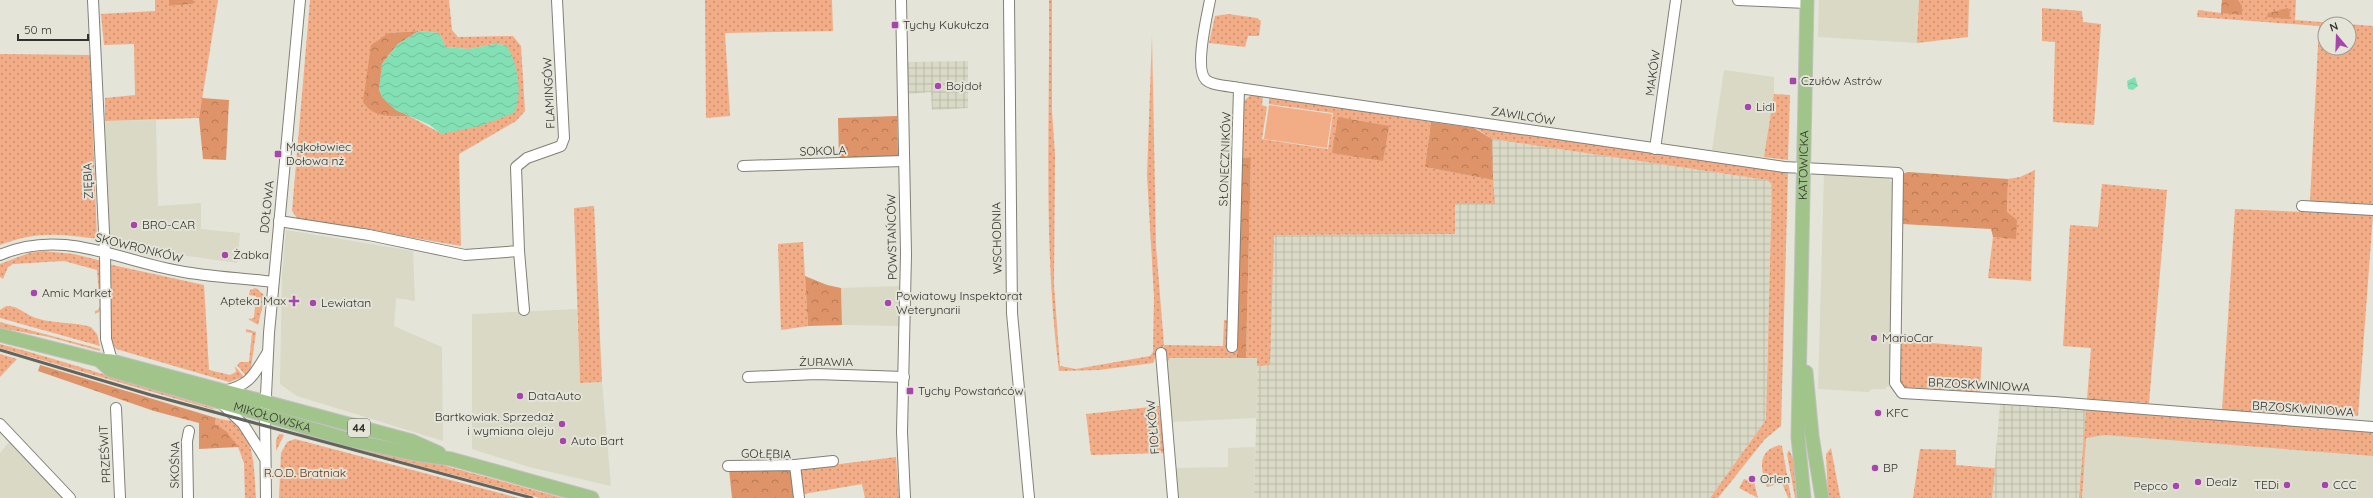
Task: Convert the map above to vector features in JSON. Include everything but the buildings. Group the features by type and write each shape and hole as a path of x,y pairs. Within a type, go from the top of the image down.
{"main road":[{"name":"KATOWICKA","path":"1804,498 1798,437 1802,168 1807,2"},
{"name":"KATOWICKA","path":"1799,331 1822,498"},
{"name":"MIKOŁOWSKA","path":"0,334 99,360 112,361 221,397 264,416 382,447 451,459 592,498"},
{"name":"MIKOŁOWSKA","path":"99,360 110,370 221,397 265,403 412,441 451,459"}],"street":[{"name":"ZIĘBIA","path":"93,0 105,253 106,339 112,361"},
{"name":"DOŁOWA","path":"266,498 264,416 273,282 300,0"},
{"name":"FLAMINGÓW","path":"524,310 519,251 516,167 527,158 561,146 564,138 557,0"},
{"name":"POWSTAŃCÓW","path":"901,0 906,291 902,432 905,498"},
{"name":"WSCHODNIA","path":"1009,0 1012,313 1030,498"},
{"path":"1210,0 1201,59 1202,75 1207,80 1240,88"},
{"name":"MAKÓW","path":"1655,149 1676,0"},
{"path":"1738,0 1807,2"},
{"name":"ZAWILCÓW","path":"1240,88 1655,149 1802,168"},
{"name":"SŁONECZNIKÓW","path":"1232,347 1240,88"},
{"name":"SOKOLA","path":"743,166 904,161"},
{"name":"BRZOSKWINIOWA","path":"1802,168 1898,173 1895,383 1902,393 2085,404 2373,427"},
{"path":"2302,206 2373,210"},
{"path":"279,221 369,236 465,255 519,251"},
{"name":"SKOWRONKÓW","path":"0,255 28,245 47,243 71,244 180,272 273,282"},
{"path":"265,459 243,424 221,397 249,381 269,350"},
{"name":"FIOŁKÓW","path":"1161,353 1173,498"},
{"name":"ŻURAWIA","path":"748,377 816,374 904,377"},
{"name":"PRZEŚWIT","path":"116,408 120,498"},
{"path":"0,424 70,498"},
{"name":"SKOŚNA","path":"188,498 187,441 189,431"},
{"path":"795,465 833,461"},
{"name":"GOŁĘBIA","path":"728,466 795,465 799,498"}],"shaded area":[{"path":"1819,0 1919,0 1917,43 1818,37"},
{"path":"968,61 968,108 932,110 931,92 908,94 908,62"},
{"name":"Lidl","path":"1724,70 1774,77 1774,104 1764,157 1712,150"},
{"path":"156,120 158,206 201,203 201,229 240,233 237,263 160,252 158,259 118,248 113,244 110,237 105,121"},
{"path":"1492,139 1768,180 1772,184 1766,420 1710,498 1254,498 1258,358 1246,358 1252,141 1424,167 1492,180"},
{"path":"1824,174 1889,179 1895,187 1889,387 1886,387 1886,389 1872,389 1868,392 1818,389"},
{"path":"286,230 413,251 415,301 396,298 394,326 442,347 443,441 297,396 280,384 282,275"},
{"path":"902,286 900,326 842,325 841,288"},
{"path":"577,309 580,383 602,382 611,486 529,467 472,449 472,314"},
{"path":"1170,358 1258,358 1256,418 1172,422 1166,364"},
{"path":"2000,405 2086,410 2079,498 1992,498"},
{"path":"2086,410 2373,431 2373,498 2079,498"},
{"path":"9,442 15,446 66,498 0,498 0,453"},
{"path":"1255,447 1254,498 1177,498 1175,468 1228,467 1228,448"}],"green space":[{"path":"155,0 169,0 169,6 193,4 193,0 218,0 199,118 105,121 105,98 135,95 134,44 104,45 101,14 155,11"},
{"path":"169,0 193,0 193,4 169,6"},
{"path":"310,0 449,0 452,30 458,37 513,36 521,46 525,111 516,121 459,154 461,246 297,218 292,211","holes":["419,31 439,33 446,47 469,49 494,44 506,45 442,134 411,117 385,116 389,33"]},
{"path":"705,0 832,0 833,31 725,33 730,116 706,118"},
{"path":"1049,0 1052,0 1052,111 1055,155 1054,285 1060,366 1076,369 1150,356 1153,352 1154,297 1147,175 1152,35 1156,246 1164,345 1223,346 1224,320 1229,320 1232,352 1237,351 1237,358 1170,358 1166,364 1164,346 1159,349 1153,363 1099,370 1059,371 1054,325 1049,232"},
{"path":"1919,0 1969,0 1968,37 1917,43"},
{"path":"2222,0 2296,0 2295,20 2317,22 2317,26 2197,17 2198,10 2221,13"},
{"path":"2222,0 2238,0 2242,6 2242,15 2221,13"},
{"path":"2042,8 2082,11 2083,22 2101,24 2094,125 2053,122 2055,42 2042,41"},
{"path":"2288,8 2290,13 2289,19 2267,17 2268,13"},
{"path":"1228,14 1257,18 1261,21 1259,36 1248,36 1245,47 1209,43 1215,16"},
{"path":"2357,25 2373,26 2373,204 2310,201 2317,56 2357,56"},
{"path":"419,31 398,44 382,63 379,90 382,97 396,110 411,117 384,116 378,114 367,107 363,102 371,45 389,33"},
{"path":"0,54 90,55 97,239 48,235 25,237 0,245"},
{"path":"1252,94 1263,96 1262,105 1267,107 1262,139 1328,149 1333,113 1269,104 1269,96 1431,122 1425,167 1493,180 1495,204 1455,204 1455,234 1274,235 1270,365 1257,366 1257,358 1246,358 1251,157 1242,158 1244,101"},
{"path":"1774,94 1790,95 1788,160 1764,157"},
{"path":"202,98 229,100 226,160 203,159 199,118"},
{"path":"1269,105 1332,114 1327,148 1264,139"},
{"path":"897,116 898,156 839,158 838,118"},
{"path":"1338,117 1389,126 1383,161 1332,153"},
{"path":"1431,122 1474,128 1492,139 1493,180 1425,167"},
{"path":"1473,126 1788,173 1781,426 1765,439 1718,498 1710,498 1766,420 1772,184 1767,180 1492,139"},
{"path":"1251,157 1246,358 1237,358 1242,158"},
{"path":"2035,170 2031,281 1988,278 1993,237 2016,238 2007,212 2008,179 2020,177"},
{"path":"1908,172 2008,179 2007,212 2017,220 2016,239 1993,237 1991,229 1902,224 1902,174"},
{"path":"2102,184 2167,190 2149,403 2087,399 2091,348 2063,346 2070,225 2098,227"},
{"path":"594,206 602,382 580,383 574,208"},
{"path":"2235,209 2373,215 2358,416 2222,411"},
{"path":"803,242 808,326 781,330 778,244"},
{"path":"43,251 74,254 102,261 104,304 99,312 95,314 95,311 98,310 100,306 97,270 64,261 13,264 8,267 3,279 0,277 0,264 29,253"},
{"path":"108,264 204,285 209,370 230,375 236,372 235,366 244,377 229,382 116,349 109,337"},
{"path":"805,276 827,285 841,288 842,325 808,326"},
{"path":"256,288 265,296 258,325 248,319 254,318 256,296 249,295 250,290"},
{"path":"6,306 21,310 36,318 52,322 91,327 97,334 100,346 0,318 0,310"},
{"path":"0,322 100,349 100,351 49,337 0,328"},
{"path":"246,329 256,332 251,368 246,376 237,365 240,362 249,362 252,333 246,332"},
{"path":"1906,341 1982,347 1980,392 1903,387 1897,381 1899,342"},
{"path":"0,344 80,367 213,408 215,410 0,348"},
{"path":"0,354 17,359 0,377"},
{"path":"40,365 216,418 215,424 227,432 238,447 199,449 199,423 154,411 38,371"},
{"path":"1159,406 1165,453 1091,455 1086,414"},
{"path":"2086,410 2373,431 2373,456 2105,435 2086,438 2082,498 2079,498"},
{"path":"216,418 231,421 239,427 245,435 252,455 256,498 245,498 244,463 238,447 215,424"},
{"path":"301,431 415,461 442,465 563,498 540,498 301,434"},
{"path":"279,434 284,435 276,451 276,440"},
{"name":"R.O.D. Bratniak","path":"295,439 519,498 279,498 281,453 287,442"},
{"path":"1779,445 1782,446 1791,498 1788,498 1782,483 1767,487 1763,474 1762,462 1764,457 1772,448"},
{"path":"1831,448 1841,498 1828,498 1826,454"},
{"path":"1920,449 1956,450 1956,465 1995,468 1992,498 1913,498"},
{"path":"1789,450 1794,460 1798,498 1795,498 1787,454"},
{"path":"896,457 899,498 865,498 862,484 804,494 800,469"},
{"path":"729,469 793,470 795,498 732,498"},
{"path":"1744,479 1754,482 1758,498 1739,488"}],"water":[{"path":"419,31 439,33 446,47 469,49 494,44 506,45 514,60 518,78 519,88 517,106 514,113 480,126 441,134 430,125 396,110 382,97 379,90 382,64 398,44"},
{"path":"2135,77 2138,86 2133,90 2128,89 2127,81"}],"railway":[{"path":"0,350 151,395 532,498"}],"place":[{"name":"Tychy Kukułcza","path":"895,25"},
{"name":"Czułów Astrów","path":"1793,81"},
{"name":"Bojdoł","path":"938,86"},
{"name":"Lidl","path":"1748,107"},
{"name":"Mąkołowiec Dołowa nż","path":"278,154"},
{"name":"BRO-CAR","path":"134,225"},
{"name":"Żabka","path":"225,255"},
{"name":"Amic Market","path":"34,293"},
{"name":"Apteka Max","path":"294,301"},
{"name":"Lewiatan","path":"313,303"},
{"name":"Powiatowy Inspektorat Weterynarii","path":"888,303"},
{"name":"MarioCar","path":"1874,338"},
{"name":"Tychy Powstańców","path":"910,391"},
{"name":"DataAuto","path":"520,396"},
{"name":"KFC","path":"1878,413"},
{"name":"Bartkowiak. Sprzedaż i wymiana oleju","path":"562,424"},
{"name":"Auto Bart","path":"563,441"},
{"name":"BP","path":"1875,468"},
{"name":"Orlen","path":"1752,479"},
{"name":"Dealz","path":"2198,482"},
{"name":"TEDi","path":"2287,485"},
{"name":"CCC","path":"2325,485"},
{"name":"Pepco","path":"2176,486"}]}
